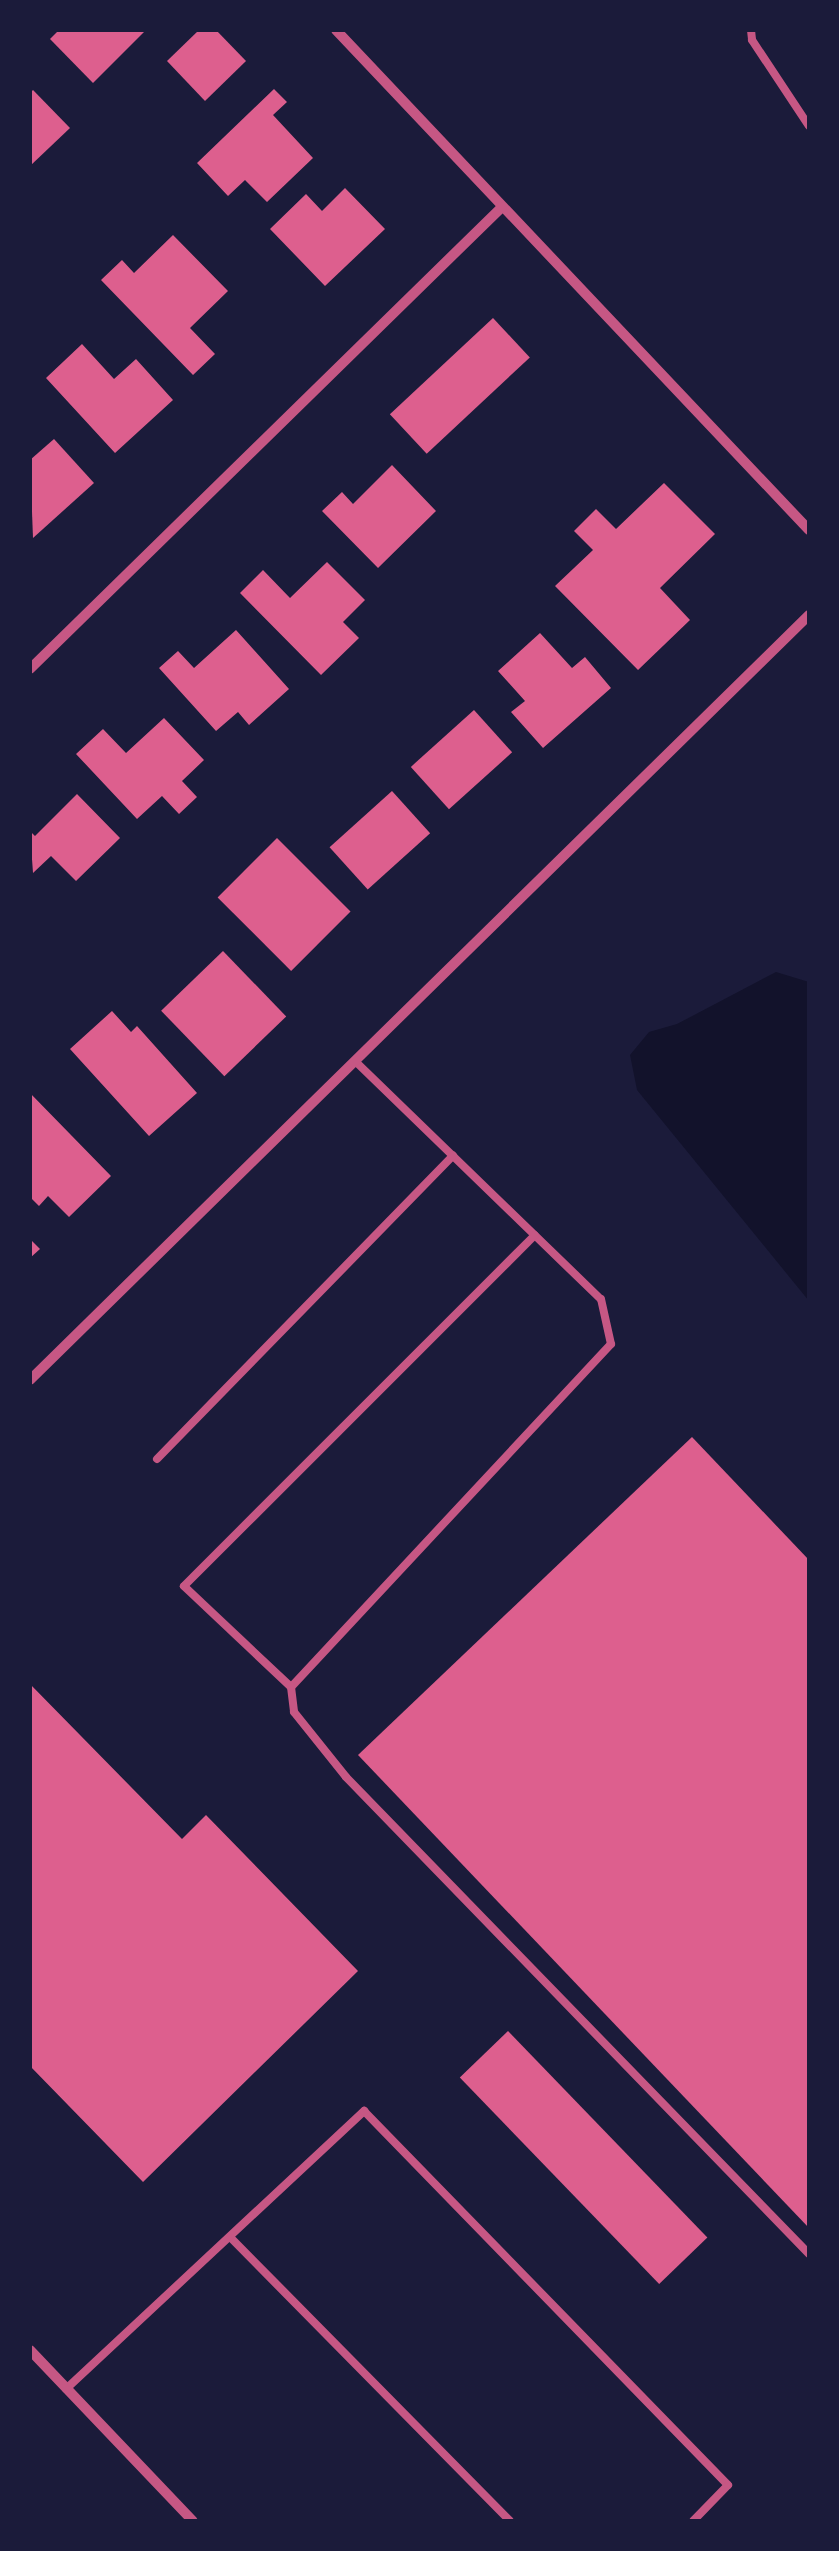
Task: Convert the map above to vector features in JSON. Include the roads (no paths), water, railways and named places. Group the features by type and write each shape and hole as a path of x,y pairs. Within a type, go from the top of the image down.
{"street":[{"path":"336,30 809,530"},
{"path":"30,670 502,208"},
{"path":"30,1380 809,615"},
{"path":"30,2350 193,2521"}],"lane":[{"path":"752,30 752,40 809,126"},
{"path":"291,1688 611,1344 601,1300 354,1061"},
{"path":"157,1458 453,1156"},
{"path":"535,1235 184,1586 291,1688 294,1712 346,1777 809,2254"},
{"path":"66,2388 364,2112 728,2484 692,2521"},
{"path":"231,2238 510,2521"}]}
